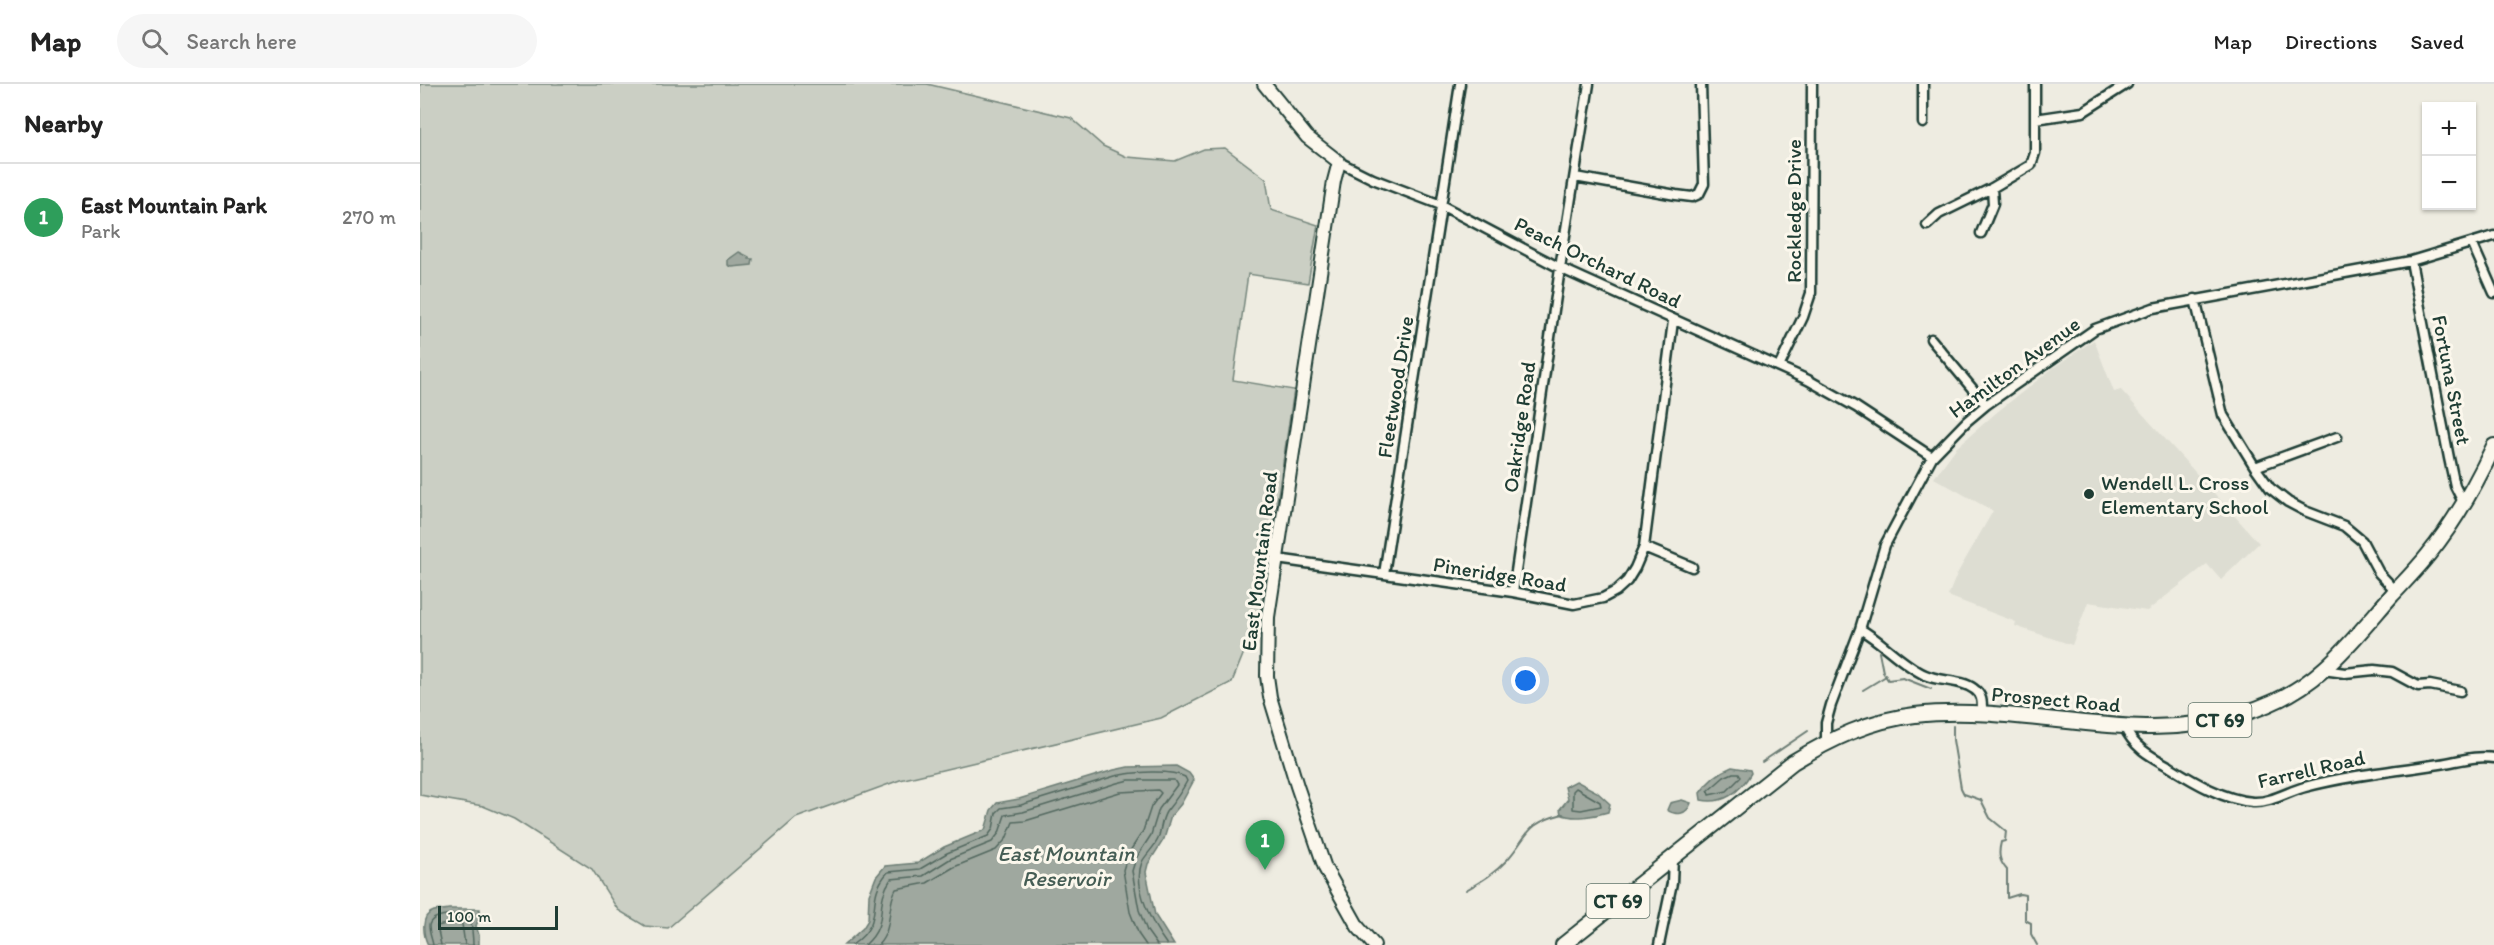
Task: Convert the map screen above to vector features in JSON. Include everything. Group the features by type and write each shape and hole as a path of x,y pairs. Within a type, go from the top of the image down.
{"main road":[{"name":"Prospect Road","path":"1563,945 1793,762 1826,742 1853,730 1899,717 1947,713 2124,726 2186,726 2249,712 2300,687 2324,670 2428,555 2464,504 2494,446"}],"street":[{"name":"Peach Orchard Road","path":"1264,84 1307,137 1339,162 1373,179 1441,205 1560,268 1836,395 1932,457"},
{"name":"Fleetwood Drive","path":"1384,574 1460,84"},
{"name":"Oakridge Road","path":"1514,592 1560,268 1589,84"},
{"path":"1575,177 1677,195 1692,197 1699,194 1704,184 1701,84"},
{"name":"Rockledge Drive","path":"1779,367 1803,317 1810,293 1812,84"},
{"path":"1923,84 1923,123"},
{"path":"1927,225 1940,213 1992,188 2031,165 2035,153 2035,84"},
{"path":"2035,118 2083,112 2127,84"},
{"name":"East Mountain Road","path":"1339,162 1334,181 1276,559 1266,646 1267,676 1273,711 1324,868 1358,927 1374,945"},
{"path":"1981,232 1993,204 1992,188"},
{"name":"Hamilton Avenue","path":"1826,742 1826,723 1831,705 1860,629 1885,545 1932,457 1986,405 2095,330 2153,308 2411,261 2494,236"},
{"path":"2472,243 2494,293"},
{"name":"Fortuna Street","path":"2411,261 2451,468 2455,486 2464,504"},
{"path":"2195,299 2223,415 2255,467 2270,488 2288,502 2305,512 2344,526 2362,541 2379,573 2396,591"},
{"name":"Pineridge Road","path":"1276,559 1514,592 1574,604 1603,598 1626,581 1635,568 1644,547 1673,321"},
{"path":"1931,339 1986,405"},
{"path":"2255,467 2337,437"},
{"path":"1644,547 1692,567"},
{"path":"1860,629 1915,670 1927,676 1975,689 1981,696 1982,714"},
{"path":"2324,670 2345,673 2374,670 2392,672 2418,686 2430,685 2460,691"},
{"name":"Farrell Road","path":"2124,726 2129,738 2137,747 2194,782 2223,794 2253,802 2342,778 2469,757 2494,758"},
{"path":"1659,945 1672,883 1673,856"}],"shaded area":[{"path":"420,84 927,84 1071,118 1103,146 1127,157 1175,161 1204,149 1225,148 1266,179 1271,210 1318,225 1308,283 1248,274 1233,380 1294,390 1260,613 1232,682 1161,718 900,780 796,818 668,928 645,926 618,910 592,869 514,819 483,806 420,795"},
{"name":"Wendell L. Cross Elementary School","path":"2094,340 2114,392 2121,390 2259,543 2221,580 2207,564 2147,611 2088,602 2072,645 2015,626 2016,622 1948,596 1957,574 1993,511 1934,478 1956,448 1997,412 2053,368"}],"water":[{"path":"739,252 753,259 752,265 732,267 728,265 728,260"},
{"name":"East Mountain Reservoir","path":"1176,766 1189,773 1194,780 1181,804 1171,816 1164,839 1148,864 1146,872 1155,915 1174,945 844,945 863,928 868,920 869,895 876,877 885,866 918,863 944,847 985,830 991,810 997,803 1019,799 1128,767"},
{"path":"1732,767 1750,770 1751,773 1742,786 1724,799 1701,800 1700,793 1707,785 1718,774"},
{"path":"1576,781 1597,792 1610,804 1608,812 1578,817 1561,814 1560,809 1568,799 1565,787"},
{"path":"1682,800 1691,803 1684,812 1677,814 1667,810 1670,803"},
{"path":"480,909 476,926 479,945 428,945 424,931 426,917 434,911"}],"waterway":[{"path":"1879,652 1883,672 1888,680 1903,678 1931,689"},
{"path":"1863,690 1886,676"},
{"path":"1953,726 1961,788 1964,794 1981,800 1990,818 2006,831 2005,841 2001,842 1999,854 2007,870 2007,898 2020,894 2025,895 2025,920 2031,923 2031,934 2037,945"},
{"path":"1762,762 1808,731"},
{"path":"1466,890 1502,865 1534,826 1563,814"}],"place":[{"name":"Wendell L. Cross Elementary School","path":"2089,494"},
{"name":"East Mountain Park","path":"1265,870"}]}
